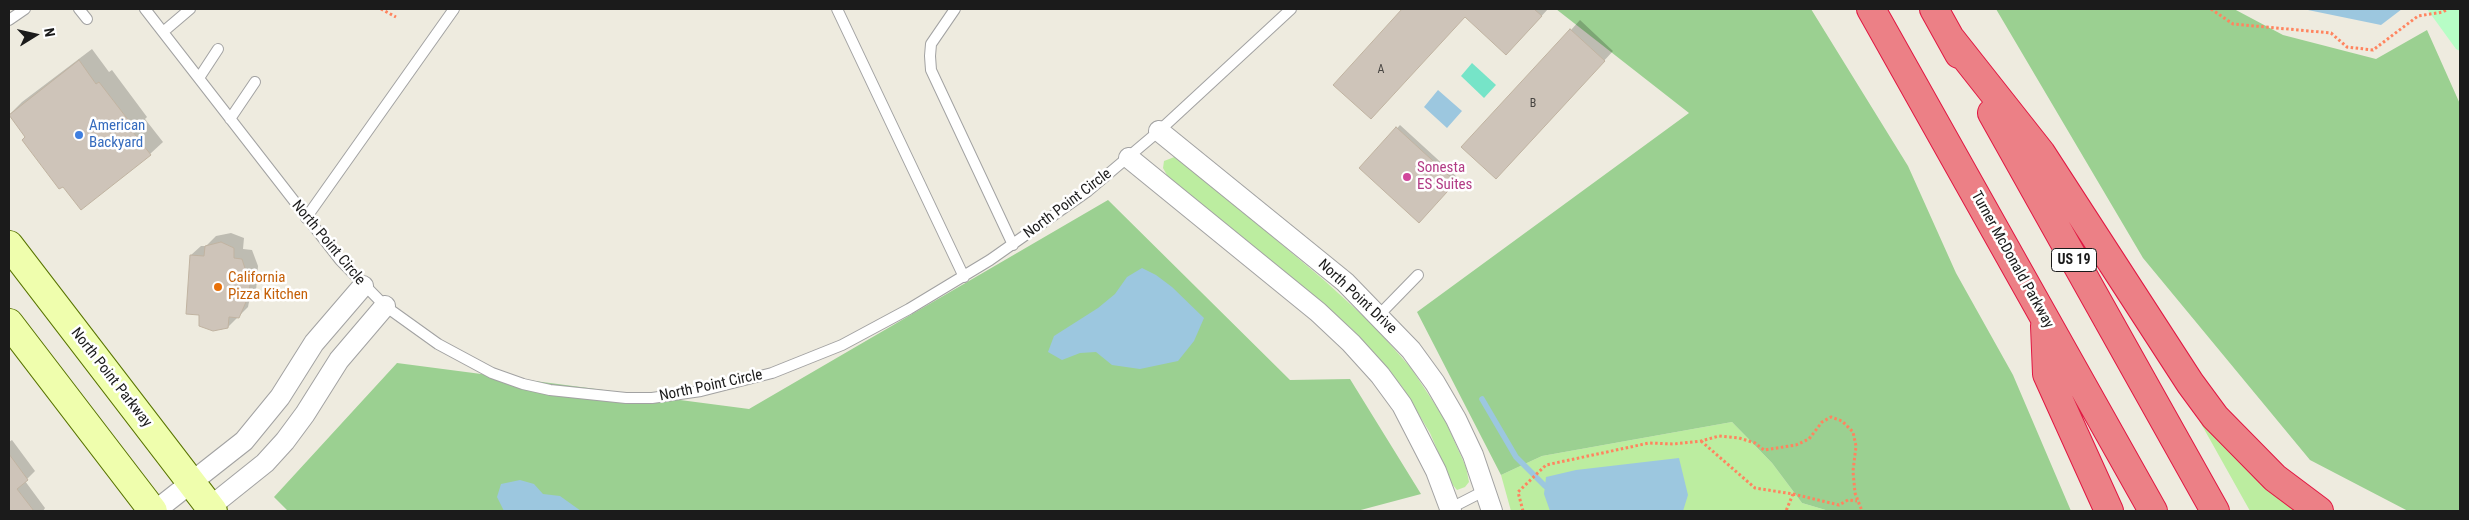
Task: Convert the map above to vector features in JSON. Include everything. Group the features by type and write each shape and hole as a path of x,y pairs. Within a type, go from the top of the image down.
{"highway":[{"name":"Turner McDonald Parkway","path":"1871,9 2153,511"},
{"name":"US 19","path":"1934,9 2215,511"},
{"path":"1951,39 2040,153 2190,383 2216,417 2276,478 2319,511"},
{"path":"2045,319 2048,374 2109,511"}],"street":[{"name":"North Point Drive","path":"1159,131 1345,282 1411,350 1436,383 1461,428 1486,490 1492,511"},
{"path":"1129,158 1318,312 1351,343 1380,375 1402,405 1425,446 1448,511"},
{"name":"North Point Parkway","path":"9,245 192,483 209,510"},
{"path":"9,323 154,511 244,441 262,422 314,342 363,286"},
{"path":"209,510 265,463 285,441 305,414 339,360 385,306"}],"lane":[{"path":"9,20 25,9"},
{"path":"79,9 87,19"},
{"name":"North Point Circle","path":"145,9 306,218 363,286 385,306 412,327 465,360 523,384 602,398 652,398 725,386 796,365 842,346 964,277 1013,245 1088,191 1129,158 1292,9"},
{"path":"163,32 190,9"},
{"path":"306,218 454,9"},
{"path":"837,9 964,277"},
{"path":"954,9 931,44 931,70 1013,245"},
{"path":"199,78 218,49"},
{"path":"230,119 255,82"},
{"path":"1379,315 1418,275"},
{"path":"1448,511 1486,490"}],"path":[{"path":"382,9 396,17"},
{"path":"2211,9 2233,24 2331,33 2347,47 2373,50 2418,16 2442,12 2448,9"},
{"path":"1523,511 1518,492 1528,480 1546,465 1649,442 1674,444 1702,441 1719,436 1739,438 1755,443 1764,450 1796,445 1808,439 1822,422 1831,417 1842,421 1853,432 1856,446 1853,471 1857,501 1862,511"},
{"path":"1702,441 1755,488 1793,494 1839,505 1848,500 1857,501"},
{"path":"1786,511 1793,494"}],"green space":[{"path":"1556,9 1811,9 1908,166 1956,273 2013,375 2071,511 1829,511 1802,503 1772,463 1732,422 1542,456 1501,475 1417,312 1689,113"},
{"path":"1996,9 2234,9 2283,35 2376,59 2427,30 2460,104 2460,511 2408,511 2310,460 2143,258"},
{"path":"2427,9 2460,9 2460,51 2456,49"},
{"path":"1472,63 1496,85 1484,98 1461,76"},
{"path":"1177,156 1325,281 1373,325 1411,368 1444,418 1466,467 1469,482 1465,487 1457,490 1452,484 1430,433 1403,388 1353,330 1168,177 1163,168 1164,161"},
{"path":"1108,200 1290,380 1350,379 1421,494 1357,511 288,511 274,497 397,363 749,409"},
{"path":"2206,416 2298,511 2250,511 2199,420"},
{"path":"1732,422 1772,463 1802,503 1829,511 1511,511 1501,475 1542,456"}],"water":[{"path":"2303,9 2402,9 2381,25"},
{"path":"1438,90 1462,111 1447,128 1424,107"},
{"path":"1142,268 1156,275 1172,287 1204,318 1194,341 1178,361 1140,369 1112,365 1096,352 1080,353 1062,360 1048,352 1054,336 1098,308 1115,294 1127,277"},
{"path":"1679,458 1688,495 1683,511 1550,511 1544,494 1546,477 1576,470"},
{"path":"520,480 534,484 543,494 560,496 581,511 504,511 497,497 501,484"}],"building":[{"path":"1402,9 1534,9 1542,16 1506,55 1465,17 1371,119 1333,85"},
{"path":"1570,29 1605,61 1496,179 1461,147"},
{"name":"American Backyard","path":"79,60 96,84 99,82 136,130 133,132 151,155 81,210 63,187 59,189 22,140 25,137 9,115"},
{"path":"1396,127 1456,182 1419,223 1359,168"},
{"name":"California Pizza Kitchen","path":"221,242 234,248 234,258 242,259 250,284 249,295 239,318 229,317 228,328 213,331 199,326 199,315 186,314 190,255 204,256 205,246"},
{"path":"9,454 28,480 17,489 34,511 9,511"}],"waterway":[{"path":"1482,399 1516,457 1545,486"}],"place":[{"name":"American Backyard","path":"79,135"},
{"name":"Sonesta ES Suites","path":"1407,177"},
{"name":"California Pizza Kitchen","path":"218,287"}]}
